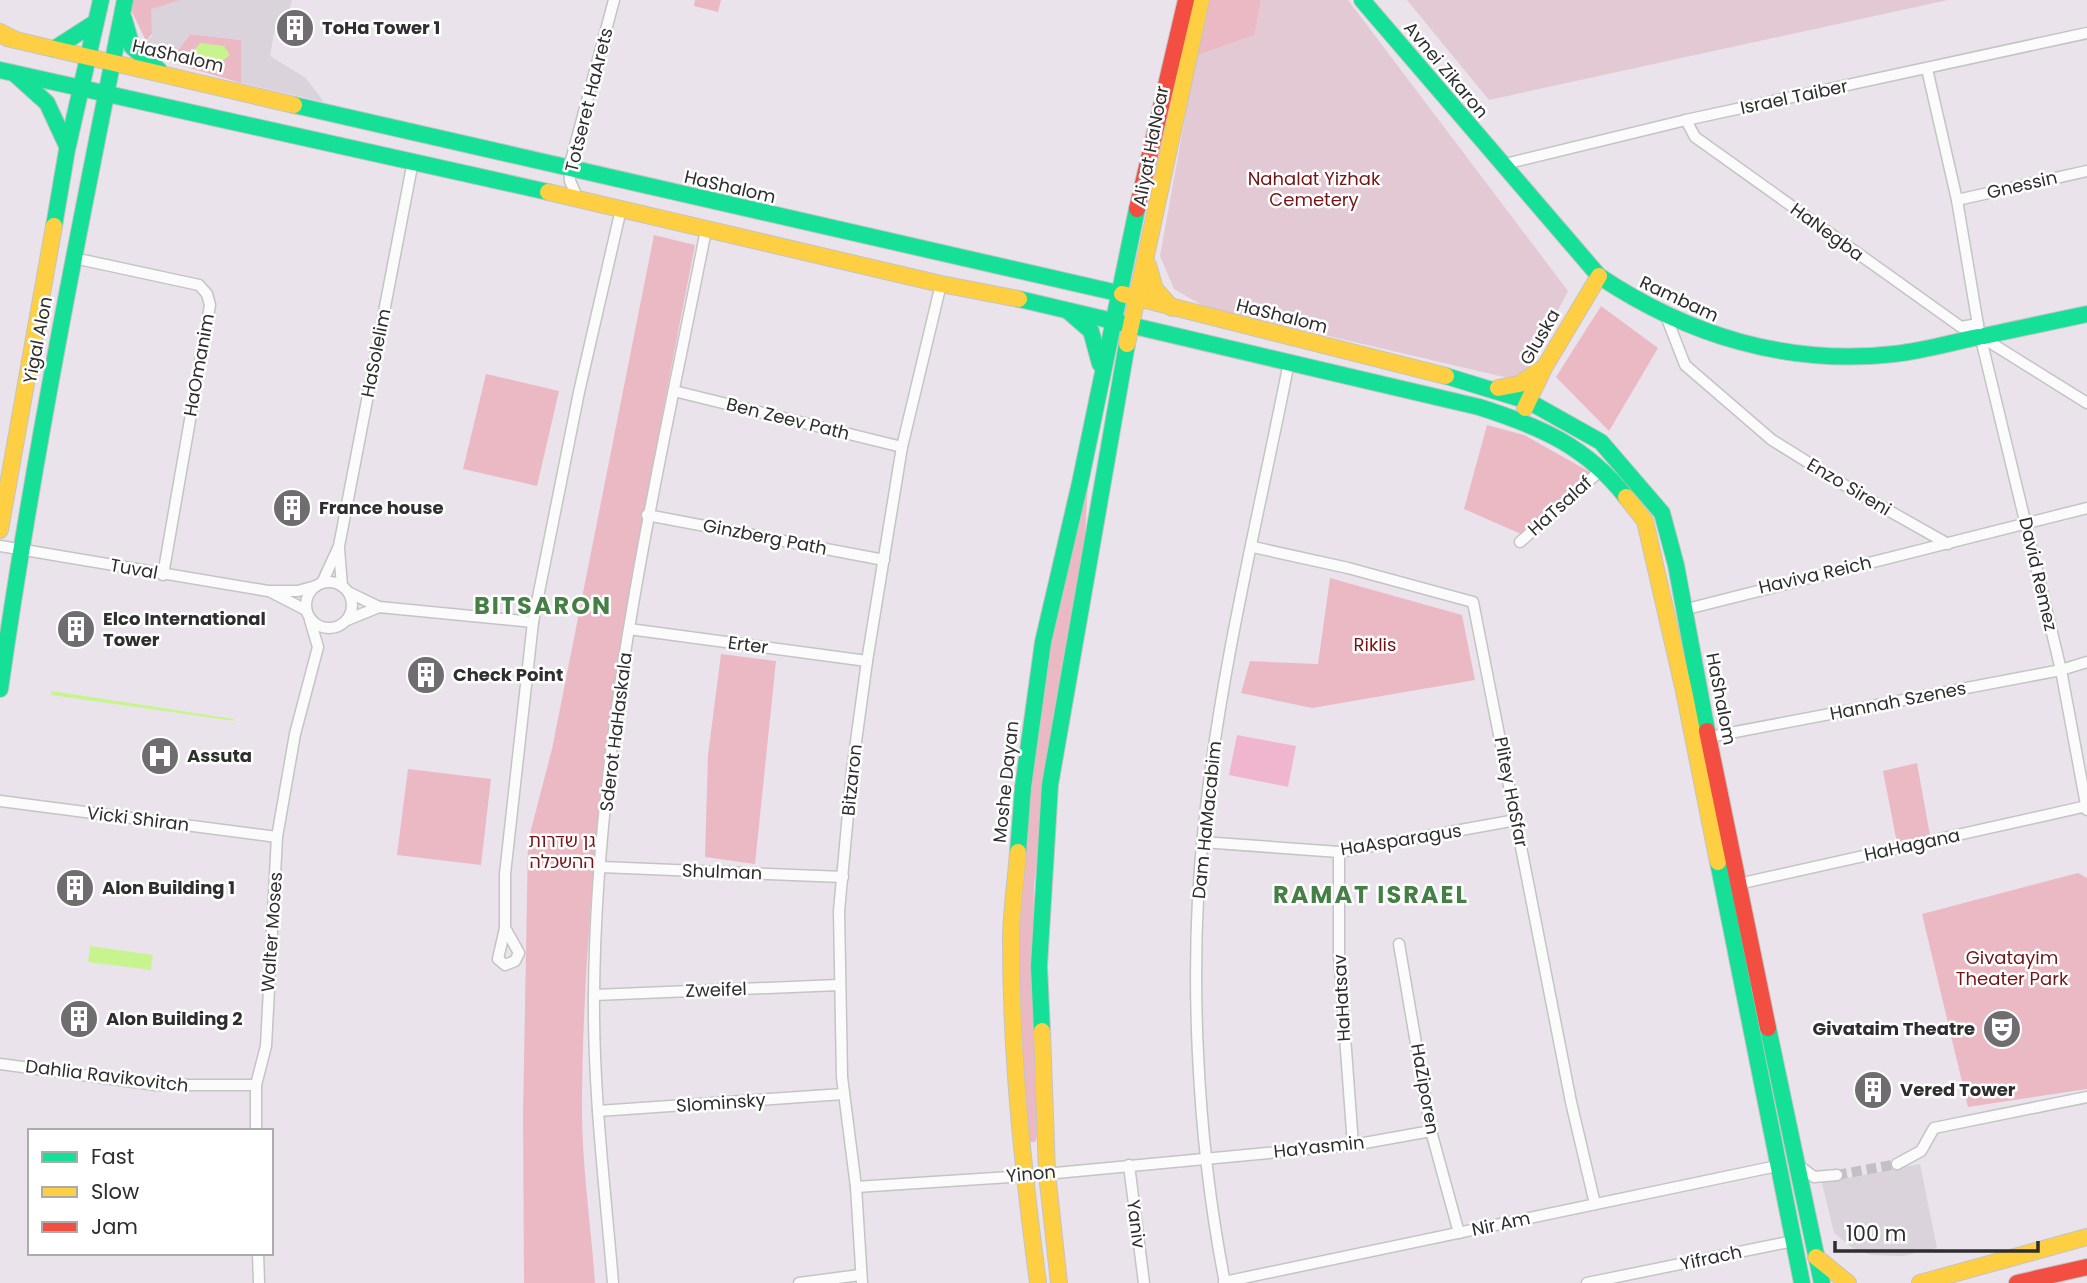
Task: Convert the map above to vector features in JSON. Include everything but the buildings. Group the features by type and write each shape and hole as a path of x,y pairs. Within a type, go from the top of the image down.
{"main road":[{"name":"Yigal Alon","path":"0,530 67,150 101,0"},
{"name":"Aliyat HaNoar","path":"1117,293 1185,0"},
{"name":"Aliyat HaNoar","path":"1139,299 1201,0"},
{"name":"Avnei Zikaron","path":"1362,0 1501,164"},
{"name":"Yigal Alon","path":"0,689 20,550 124,4"},
{"path":"124,4 126,35 132,47 164,73"},
{"path":"54,49 79,36 96,22"},
{"name":"HaShalom","path":"0,34 54,49 1117,293 1492,388 1528,401 1601,442 1662,513 1684,610 1794,1160 1822,1283"},
{"path":"5,71 47,103 61,129 67,150"},
{"name":"HaShalom","path":"5,71 413,161 941,284 1060,307 1479,407 1519,420 1578,448 1645,521 1658,569 1761,1069 1777,1166 1802,1283"},
{"name":"Rambam","path":"1501,164 1599,276 1633,300 1708,335 1789,355 1885,355 2087,314"},
{"path":"1147,261 1155,289 1174,309"},
{"name":"Gluska","path":"1519,420 1544,368 1599,276"},
{"name":"Moshe Dayan","path":"1038,1283 1024,1176 1016,1077 1011,940 1023,787 1043,642 1117,293"},
{"path":"1059,1283 1047,1173 1039,966 1050,785 1119,382 1139,299"},
{"path":"1060,307 1078,317 1091,331 1101,376"},
{"path":"1119,382 1134,346 1162,332"},
{"path":"1492,388 1519,384 1544,368"},
{"path":"1920,1283 2087,1237"},
{"path":"1815,1257 1848,1283"},
{"path":"2018,1283 2087,1267"}],"street":[{"name":"Totseret HaArets","path":"579,199 570,181 569,168 614,0"},
{"name":"Israel Taiber","path":"1501,164 1686,120 2087,33"},
{"name":"David Remez","path":"1927,69 1957,200 1981,335 2061,670 2087,808"},
{"name":"HaNegba","path":"1686,120 1695,137 1961,327 1981,335 2087,403"},
{"name":"HaSolelim","path":"319,584 339,546 413,161"},
{"name":"Gnessin","path":"1957,200 2087,171"},
{"path":"505,928 505,874 533,622 579,392 621,209"},
{"name":"Sderot HaHaskala","path":"613,1283 598,1111 594,995 601,867 612,745 647,515 706,230"},
{"name":"HaOmanim","path":"74,258 199,285 207,294 210,305 163,575"},
{"name":"Bitzaron","path":"861,1279 856,1187 843,1094 839,911 852,771 867,661 902,447 941,284"},
{"name":"Enzo Sireni","path":"1667,316 1685,365 1772,440 1854,491 1948,544"},
{"name":"Dam HaMacabim","path":"1224,1283 1206,1157 1198,1050 1198,919 1202,842 1218,722 1289,362"},
{"name":"Ben Zeev Path","path":"674,391 902,447"},
{"name":"HaTsalaf","path":"1520,542 1601,470"},
{"path":"1948,544 2087,508"},
{"name":"Ginzberg Path","path":"647,515 884,560"},
{"name":"Haviva Reich","path":"1684,610 1948,544"},
{"name":"HaSolelim","path":"339,546 345,589"},
{"name":"Tuval","path":"0,547 268,591 298,591 319,584"},
{"name":"Plitey HaSfar","path":"1253,547 1474,602 1571,1102 1595,1205"},
{"path":"318,647 308,615 307,597 319,584 345,589 379,607 533,622"},
{"path":"345,589 352,609 347,620"},
{"name":"Tuval","path":"268,591 308,615"},
{"path":"318,647 336,627 379,607"},
{"path":"308,615 325,628 336,627"},
{"name":"Erter","path":"629,629 867,661"},
{"name":"Walter Moses","path":"256,1129 256,1085 266,1046 277,837 295,734 318,647"},
{"name":"Hannah Szenes","path":"1709,737 2061,670 2087,662"},
{"name":"Vicki Shiran","path":"0,801 277,837"},
{"name":"HaHagana","path":"1738,884 2087,808"},
{"name":"HaAsparagus","path":"1202,842 1339,852 1516,820"},
{"name":"HaHatsav","path":"1339,852 1339,955 1353,1145"},
{"name":"Shulman","path":"601,867 843,877"},
{"name":"HaZiporen","path":"1399,944 1431,1131 1459,1233"},
{"name":"Zweifel","path":"594,995 839,985"},
{"name":"Dahlia Ravikovitch","path":"0,1063 156,1085 256,1085"},
{"name":"Slominsky","path":"598,1111 843,1094"},
{"path":"1897,1164 1921,1151 1934,1128 2087,1097"},
{"name":"HaYasmin","path":"1206,1157 1353,1145 1431,1131"},
{"name":"Yinon","path":"856,1187 1024,1176 1206,1157"},
{"path":"1794,1160 1814,1177 1837,1175"},
{"name":"Yaniv","path":"1129,1165 1144,1283"},
{"name":"Nir Am","path":"1224,1283 1777,1166"},
{"name":"Yifrach","path":"1587,1283 1793,1241"},
{"path":"258,1255 259,1283"},
{"path":"799,1283 861,1279"}],"green space":[{"path":"133,0 180,0 146,41 131,10"},
{"path":"695,0 721,0 718,12 694,6"},
{"path":"1207,0 1261,0 1255,35 1196,56"},
{"name":"Nahalat Yizhak Cemetery","path":"1261,0 1348,0 1568,291 1521,381 1205,307 1174,289 1160,256 1196,56 1255,35"},
{"path":"1407,0 1948,0 1489,100"},
{"path":"190,34 241,40 241,83 169,62"},
{"name":"גן שדרות ההשכלה","path":"654,235 695,245 635,567 603,782 592,891 585,999 582,1131 595,1283 524,1283 523,1115 528,841 552,749"},
{"path":"1601,306 1658,348 1609,431 1556,377"},
{"path":"486,374 559,391 537,486 463,469"},
{"path":"1487,425 1524,435 1590,472 1521,534 1464,509"},
{"path":"1088,483 1085,538 1052,722 1034,886 1032,983 1039,1131 1035,1142 1029,1142 1025,1132 1018,943 1030,778 1049,644"},
{"name":"Riklis","path":"1330,578 1462,615 1475,680 1312,708 1241,693 1250,661 1318,664"},
{"path":"721,654 776,661 755,864 705,857 708,755"},
{"path":"1917,763 1931,841 1898,848 1883,771"},
{"path":"408,769 491,779 481,865 397,855"},
{"name":"Givatayim Theater Park","path":"2078,873 2087,878 2087,1089 1968,1107 1922,914"}],"shaded area":[{"path":"180,0 292,0 288,14 274,33 270,56 306,78 324,102 241,83 241,40 190,34 169,62 158,56 146,41 152,36 151,9"},
{"path":"200,43 224,46 230,55 221,62 198,58 195,49"},
{"path":"52,691 234,719 234,721 51,695"},
{"path":"1237,735 1296,746 1288,787 1229,775"},
{"path":"90,946 153,955 151,970 88,962"},
{"path":"1920,1164 1937,1248 1903,1256 1872,1255 1854,1249 1834,1233 1822,1183"}],"tunnel":[{"path":"1837,1175 1897,1164"}],"traffic: fast":[{"path":"54,226 67,150 101,0"},
{"path":"0,689 42,430 125,0"},
{"path":"1362,0 1599,276 1633,297 1667,315 1739,342 1815,355 1854,357 1894,354 1978,337"},
{"path":"124,19 132,47 159,70"},
{"path":"54,49 96,22"},
{"path":"0,70 548,192"},
{"path":"16,75 47,103 67,146"},
{"path":"294,105 1122,294"},
{"path":"1018,852 1023,787 1043,642 1080,483 1137,209"},
{"path":"1019,299 1479,407 1541,430 1578,451 1611,479 1626,497"},
{"path":"1068,311 1091,331 1100,364"},
{"path":"1984,336 2087,314"},
{"path":"1042,1031 1039,966 1050,785 1127,344"},
{"path":"1446,376 1528,401 1601,442 1662,513 1676,565 1707,731"},
{"path":"1718,862 1802,1283"},
{"path":"1768,1028 1822,1283"}],"traffic: slow":[{"path":"1127,344 1201,0"},
{"path":"0,32 16,40"},
{"path":"7,38 294,105"},
{"path":"548,192 941,284 1019,299"},
{"path":"0,530 54,226"},
{"path":"1148,265 1155,289 1172,308"},
{"path":"1525,408 1544,368 1599,276"},
{"path":"1122,294 1446,376"},
{"path":"1498,388 1519,384 1543,368"},
{"path":"1626,497 1645,521 1684,691 1718,862"},
{"path":"1018,852 1011,931 1013,1027 1023,1156 1038,1283"},
{"path":"1042,1031 1047,1173 1059,1283"},
{"path":"1920,1283 2087,1237"},
{"path":"1816,1257 1848,1283"}],"traffic: jam":[{"path":"1137,209 1186,0"},
{"path":"1707,731 1768,1028"},
{"path":"2017,1283 2087,1267"}],"place":[{"name":"ToHa Tower 1","path":"295,28"},
{"name":"France house","path":"292,508"},
{"name":"Elco International Tower","path":"76,629"},
{"name":"Check Point","path":"426,675"},
{"name":"Assuta","path":"160,756"},
{"name":"Alon Building 1","path":"75,888"},
{"name":"Alon Building 2","path":"79,1019"},
{"name":"Givataim Theatre","path":"2002,1029"},
{"name":"Vered Tower","path":"1873,1090"}],"district":[{"name":"BITSARON","path":"543,606"},
{"name":"RAMAT ISRAEL","path":"1371,895"}]}
